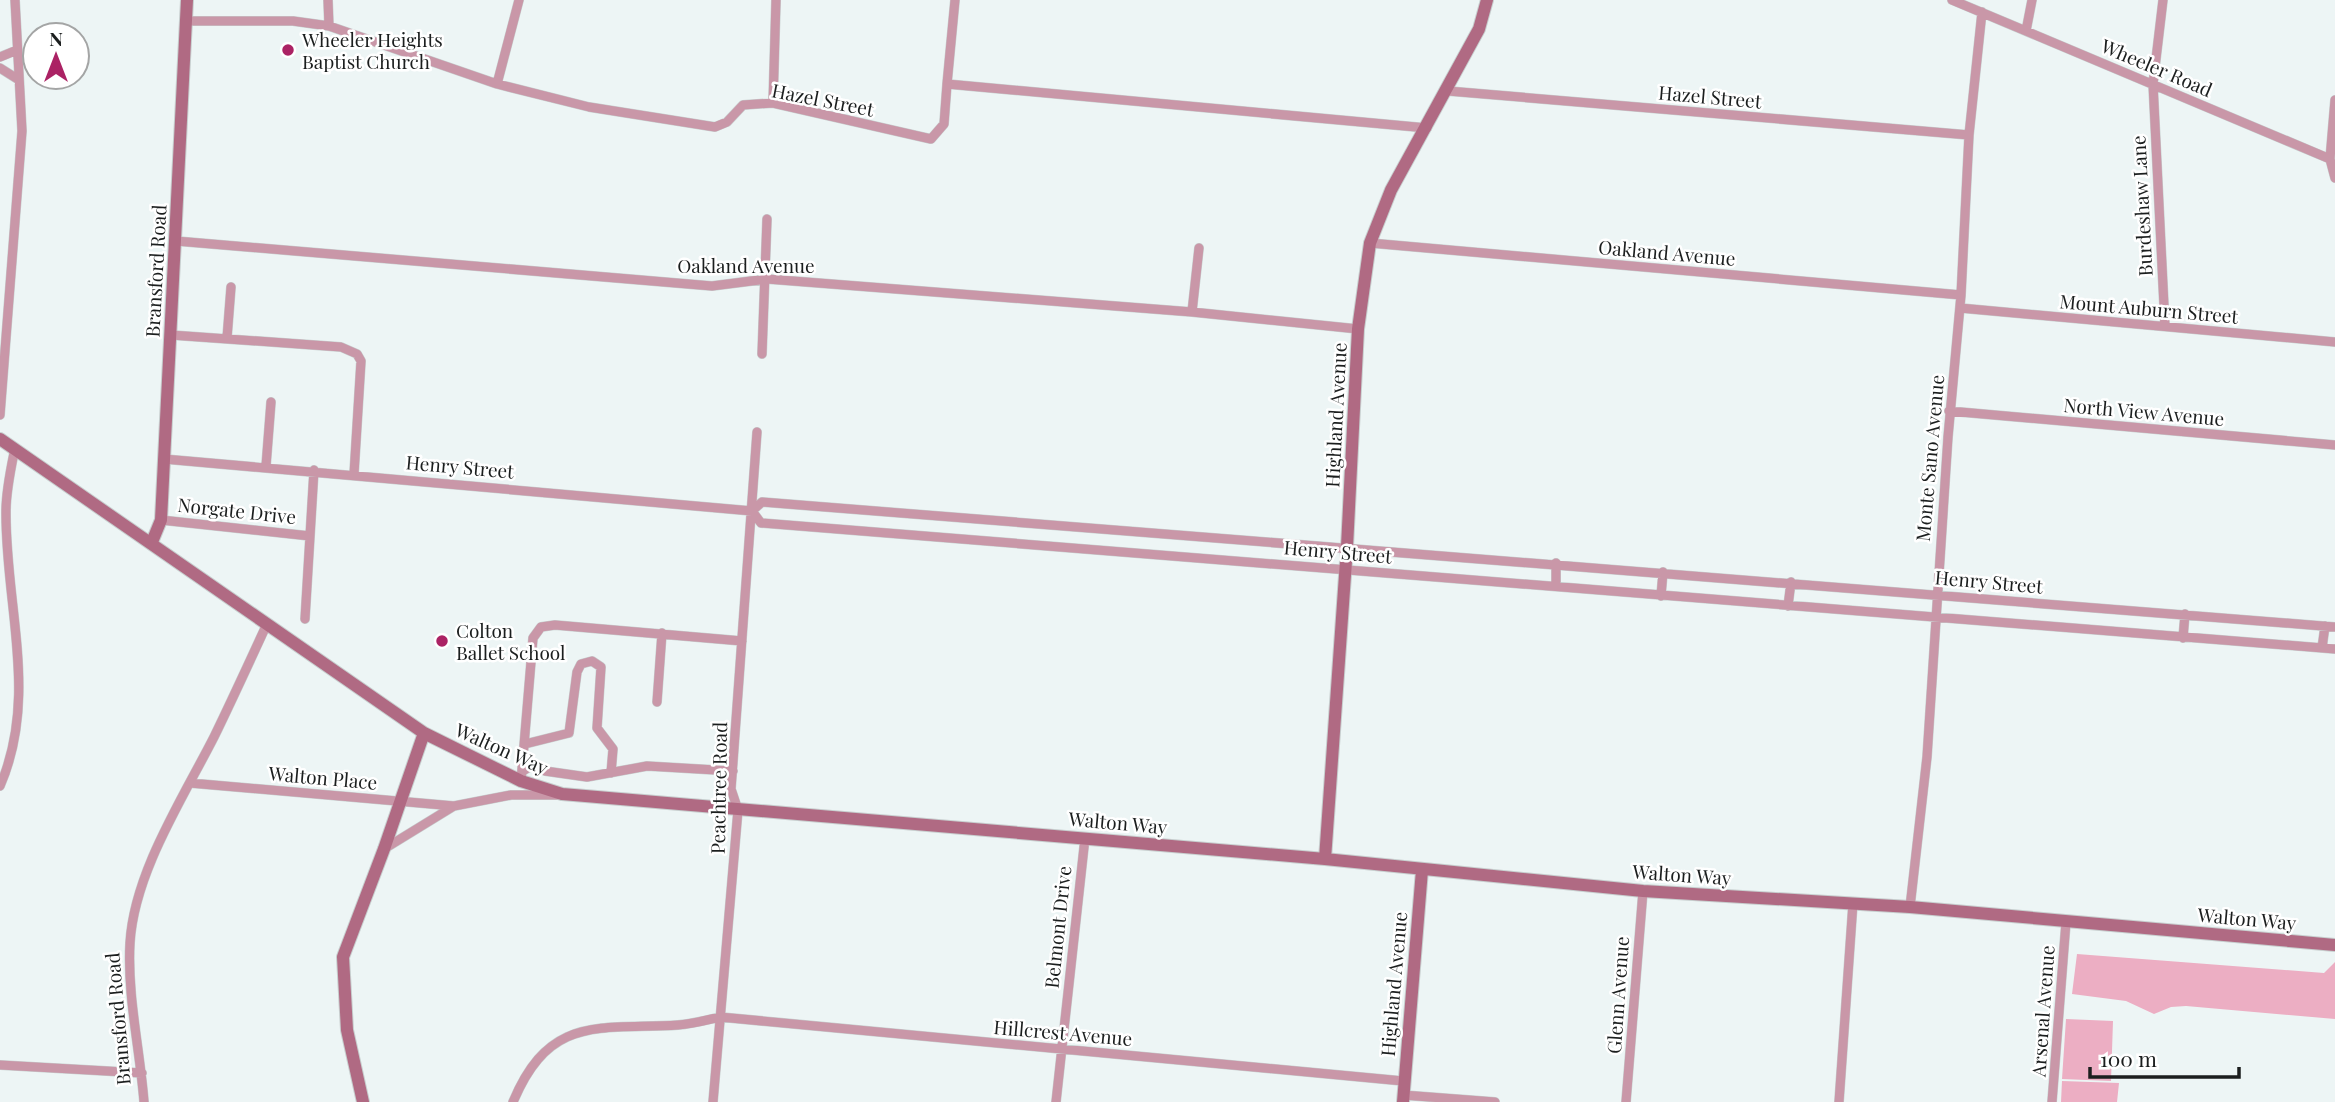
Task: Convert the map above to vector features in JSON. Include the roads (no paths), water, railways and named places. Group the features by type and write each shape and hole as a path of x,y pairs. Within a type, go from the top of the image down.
{"main road":[{"name":"Bransford Road","path":"152,542 161,520 187,0"},
{"name":"Highland Avenue","path":"1325,859 1346,569 1358,329 1370,243 1391,190 1448,91 1479,29 1487,0"},
{"name":"Walton Way","path":"0,439 152,542 266,626 424,733 562,794 1325,859 1643,891 1910,907 2335,945"},
{"path":"363,1102 347,1030 343,957 424,733"},
{"name":"Highland Avenue","path":"1403,1098 1422,870"}],"street":[{"path":"0,415 22,131 15,0"},
{"path":"327,0 329,26"},
{"path":"497,85 520,0"},
{"path":"773,103 776,0"},
{"path":"954,0 947,85 1427,128"},
{"name":"Wheeler Road","path":"1952,0 2330,159"},
{"path":"2026,31 2032,0"},
{"name":"Burdeshaw Lane","path":"2163,0 2153,85 2165,326"},
{"name":"Monte Sano Avenue","path":"1910,907 1927,757 1934,619 1961,295 1969,135 1982,12"},
{"name":"Hazel Street","path":"187,21 293,21 329,26 497,85 589,107 715,127 727,122 743,105 773,103 931,139 944,124 947,85"},
{"path":"0,57 17,50"},
{"path":"0,68 19,80"},
{"name":"Hazel Street","path":"1448,91 1969,135"},
{"path":"2335,100 2330,159 2335,178"},
{"path":"762,354 767,279 767,219"},
{"name":"Oakland Avenue","path":"176,241 712,286 767,279 1192,312 1358,329"},
{"name":"Oakland Avenue","path":"1370,243 1961,295"},
{"path":"1192,312 1199,248"},
{"path":"227,338 231,287"},
{"name":"Mount Auburn Street","path":"1960,309 2335,342"},
{"path":"171,335 341,347 357,354 361,361 354,474"},
{"path":"266,466 271,402"},
{"name":"North View Avenue","path":"1950,411 2335,445"},
{"name":"Peachtree Road","path":"713,1102 738,810 731,789 757,432"},
{"path":"0,786 17,737 20,707 21,675 9,571 6,510 15,448"},
{"name":"Henry Street","path":"164,459 314,470 752,511 762,502 2330,627 2322,648"},
{"path":"304,619 314,470"},
{"name":"Henry Street","path":"752,511 761,523 2335,649"},
{"path":"888,533 890,513"},
{"name":"Norgate Drive","path":"161,520 310,536"},
{"path":"1118,551 1120,531"},
{"path":"1556,564 1556,586"},
{"path":"1661,596 1663,572"},
{"path":"1788,606 1791,582"},
{"path":"2183,638 2185,614"},
{"path":"522,776 533,638 541,627 555,625 742,641"},
{"name":"Bransford Road","path":"144,1102 132,992 130,941 154,851 266,626"},
{"path":"657,702 662,633"},
{"path":"525,744 569,733 577,672 581,664 592,661 601,667 597,728 613,750 611,773"},
{"path":"522,776 532,765 545,771 587,777 647,766 733,771"},
{"name":"Walton Place","path":"190,783 454,806"},
{"path":"384,849 454,806 511,795 562,794"},
{"name":"Belmont Drive","path":"1056,1102 1085,838"},
{"name":"Glenn Avenue","path":"1626,1102 1643,891"},
{"path":"1839,1102 1853,903"},
{"name":"Arsenal Avenue","path":"2052,1102 2066,922"},
{"name":"Hillcrest Avenue","path":"513,1102 535,1061 569,1035 589,1028 678,1025 720,1017 1403,1081"},
{"path":"0,1065 142,1073"},
{"path":"1403,1098 1495,1102"}],"place":[{"name":"Wheeler Heights Baptist Church","path":"288,50"},
{"name":"Colton Ballet School","path":"442,641"}]}
